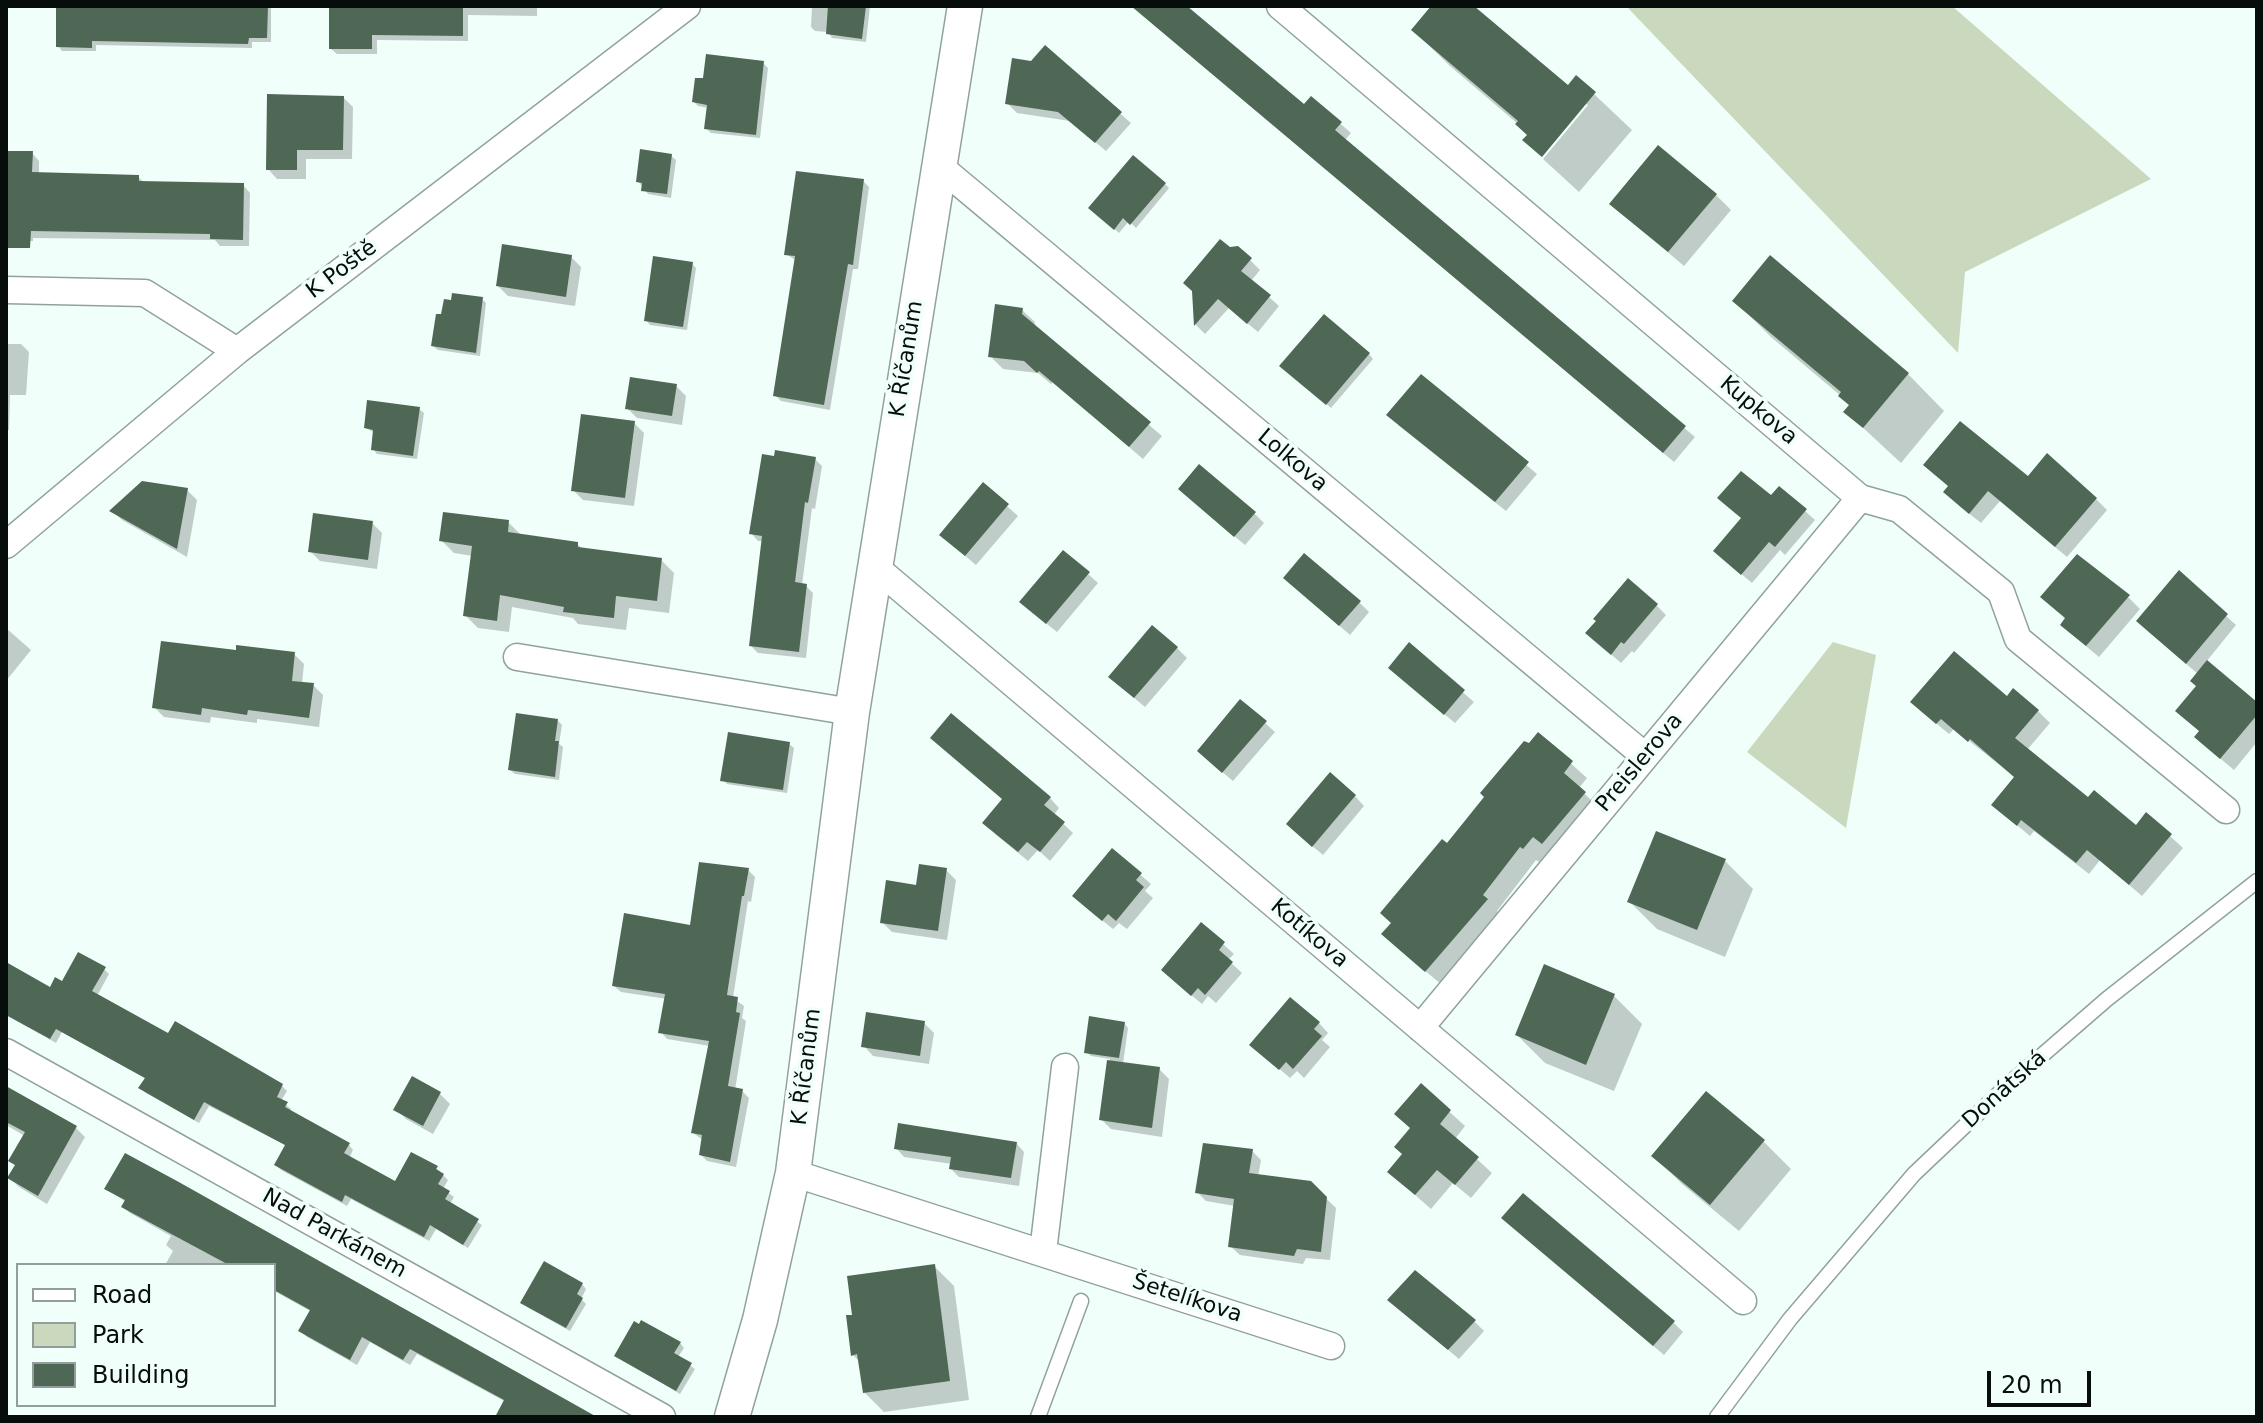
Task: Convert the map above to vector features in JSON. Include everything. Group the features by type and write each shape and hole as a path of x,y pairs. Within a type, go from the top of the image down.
{"street":[{"name":"K Poště","path":"6,545 237,351 687,6"},
{"name":"K Říčanům","path":"732,1417 760,1320 793,1173 852,712 965,6"},
{"name":"Kupkova","path":"1280,6 1860,498 1899,509 2001,592 2018,639 2226,810"},
{"name":"Lolkova","path":"938,165 1645,756"},
{"path":"6,290 145,293 237,351"},
{"name":"Preislerova","path":"1420,1028 1860,498"},
{"name":"Kotíkova","path":"874,566 1743,1301"},
{"path":"517,657 852,712"},
{"name":"Nad Parkánem","path":"6,1052 662,1417"},
{"path":"1043,1252 1065,1067"},
{"name":"Šetelíkova","path":"793,1173 1331,1346"}],"lane":[{"name":"Donátská","path":"1717,1417 1782,1330 1914,1174 2009,1084 2107,999 2257,881"},
{"path":"1038,1417 1081,1301"}],"green space":[{"path":"1626,6 1952,6 2151,179 1965,272 1958,353"},
{"path":"1833,642 1876,655 1846,828 1747,752"}],"building":[{"path":"56,6 268,6 267,38 249,38 248,44 92,41 92,48 56,47"},
{"path":"329,6 463,6 463,36 372,35 372,49 329,49"},
{"path":"828,6 866,6 862,39 826,34"},
{"path":"1131,6 1187,6 1304,104 1311,96 1342,122 1335,130 1686,426 1663,453"},
{"path":"1431,6 1474,6 1568,85 1576,75 1596,92 1542,157 1522,140 1527,135 1515,124 1518,121 1411,30"},
{"path":"1045,45 1122,112 1095,143 1058,112 1005,104 1012,58 1031,61"},
{"path":"706,54 764,61 756,135 704,129 707,105 692,102 695,78 703,78"},
{"path":"267,94 344,96 343,150 297,150 297,170 266,170"},
{"path":"1658,145 1717,194 1668,252 1609,204"},
{"path":"640,149 672,154 667,194 641,191 642,183 636,182"},
{"path":"6,151 33,151 32,172 139,175 139,181 244,183 243,240 210,239 210,234 31,231 30,248 6,248"},
{"path":"1133,155 1166,183 1130,225 1123,218 1114,230 1088,208"},
{"path":"796,171 864,179 853,265 848,264 824,405 773,396 795,256 784,255"},
{"path":"1220,239 1230,247 1238,246 1252,258 1241,271 1271,295 1247,324 1218,299 1194,326 1192,291 1183,283"},
{"path":"502,244 572,255 566,297 496,286"},
{"path":"1770,255 1909,373 1863,428 1843,412 1849,405 1838,396 1841,392 1732,301"},
{"path":"653,256 693,262 683,327 644,321"},
{"path":"452,293 483,297 476,353 431,346 436,314 441,314 444,299 451,300"},
{"path":"995,304 1023,308 1022,314 1151,422 1129,447 1024,361 988,357"},
{"path":"1324,314 1370,353 1326,405 1279,366"},
{"path":"1421,374 1529,462 1495,502 1386,415"},
{"path":"630,377 677,384 672,416 625,409"},
{"path":"367,400 420,407 413,456 371,450 373,430 364,428"},
{"path":"581,414 635,421 625,498 571,491"},
{"path":"1960,421 2028,476 2047,453 2097,498 2055,547 1988,491 1969,514 1943,492 1948,486 1923,465"},
{"path":"775,450 816,457 808,503 805,502 795,582 807,584 799,652 749,646 762,536 749,534 762,454 774,456"},
{"path":"1199,464 1256,512 1234,537 1178,489"},
{"path":"1741,471 1771,495 1779,486 1807,509 1775,547 1769,542 1741,575 1713,551 1741,518 1717,498"},
{"path":"142,481 188,488 177,549 109,511"},
{"path":"983,482 1009,504 965,556 939,535"},
{"path":"443,512 509,520 508,532 578,542 578,547 662,558 657,601 616,596 614,618 563,612 564,607 500,595 497,621 463,616 472,546 439,541"},
{"path":"313,513 373,521 368,560 308,552"},
{"path":"1063,550 1090,572 1046,624 1019,602"},
{"path":"1304,553 1361,601 1339,626 1283,578"},
{"path":"2077,554 2130,595 2086,646 2060,625 2065,618 2040,597"},
{"path":"2179,570 2228,614 2186,664 2136,621"},
{"path":"1628,578 1658,604 1611,655 1585,633"},
{"path":"1152,625 1178,647 1134,698 1108,677"},
{"path":"161,641 236,650 236,645 295,652 292,681 314,683 309,718 248,710 247,715 202,708 201,715 152,708"},
{"path":"1409,642 1465,690 1444,715 1388,668"},
{"path":"1954,651 2007,696 2013,688 2039,710 2015,738 2088,797 2094,790 2136,825 2146,812 2172,834 2129,885 2087,850 2076,863 2021,820 2017,826 1991,805 2014,777 1970,739 1968,742 1941,719 1936,724 1910,702"},
{"path":"2207,660 2257,702 2257,715 2220,759 2194,737 2199,731 2175,711 2196,686 2190,681"},
{"path":"1240,699 1267,721 1222,773 1197,751"},
{"path":"516,713 558,719 555,777 508,770"},
{"path":"951,713 1051,797 1044,805 1065,822 1040,852 1027,842 1018,852 982,823 1002,799 930,738"},
{"path":"728,732 790,742 783,790 720,781"},
{"path":"1538,732 1573,761 1564,773 1586,792 1542,844 1533,837 1523,849 1520,847 1483,895 1488,899 1425,972 1381,934 1391,923 1380,913 1442,839 1447,843 1484,797 1480,793 1524,741 1529,743"},
{"path":"1330,772 1356,795 1312,847 1286,824"},
{"path":"1656,831 1726,859 1697,930 1627,902"},
{"path":"1112,848 1142,873 1136,880 1144,887 1116,921 1108,914 1102,921 1072,896"},
{"path":"699,862 749,868 727,995 738,997 736,1012 740,1013 728,1086 743,1089 730,1162 699,1155 702,1135 691,1133 709,1041 658,1033 665,994 612,986 624,913 690,925"},
{"path":"919,864 947,868 938,931 880,923 886,880 916,885"},
{"path":"1201,922 1225,942 1219,950 1233,962 1205,995 1198,988 1191,996 1161,970"},
{"path":"78,952 106,967 92,991 168,1033 175,1021 283,1084 277,1097 288,1102 285,1107 350,1143 344,1153 395,1181 411,1152 438,1166 436,1169 444,1174 438,1184 450,1191 445,1199 479,1219 463,1245 430,1225 424,1237 345,1195 342,1202 274,1165 285,1145 204,1102 194,1120 138,1088 145,1078 56,1029 50,1039 6,1015 6,962 50,987 55,977 62,981"},
{"path":"1544,964 1615,994 1586,1065 1515,1035"},
{"path":"1290,997 1320,1022 1314,1029 1322,1036 1293,1069 1286,1062 1279,1070 1249,1045"},
{"path":"866,1012 925,1021 920,1056 861,1047"},
{"path":"1089,1016 1125,1022 1119,1058 1084,1053"},
{"path":"1107,1060 1160,1067 1152,1128 1099,1120"},
{"path":"412,1076 441,1092 423,1126 393,1110"},
{"path":"1421,1083 1451,1110 1440,1124 1479,1157 1455,1185 1437,1170 1415,1195 1387,1172 1402,1154 1394,1147 1410,1128 1394,1114"},
{"path":"6,1086 77,1126 38,1196 7,1178 15,1165 8,1161 25,1132 6,1122"},
{"path":"1706,1091 1765,1140 1710,1205 1651,1156"},
{"path":"898,1123 1017,1142 1011,1178 949,1169 951,1157 894,1149"},
{"path":"1203,1143 1253,1149 1249,1173 1311,1181 1327,1197 1321,1252 1297,1249 1294,1256 1228,1247 1234,1199 1195,1193"},
{"path":"125,1153 597,1417 495,1417 504,1400 410,1349 403,1360 362,1337 350,1360 298,1331 310,1310 276,1291 276,1263 225,1263 121,1207 125,1200 104,1189"},
{"path":"1523,1193 1675,1321 1653,1346 1501,1218"},
{"path":"544,1261 583,1283 577,1294 583,1298 566,1328 520,1303"},
{"path":"935,1264 950,1381 863,1393 857,1354 851,1356 846,1315 852,1315 847,1276"},
{"path":"1415,1270 1476,1320 1448,1350 1387,1300"},
{"path":"641,1320 681,1342 674,1353 692,1363 676,1391 614,1356 634,1321 639,1324"}]}
